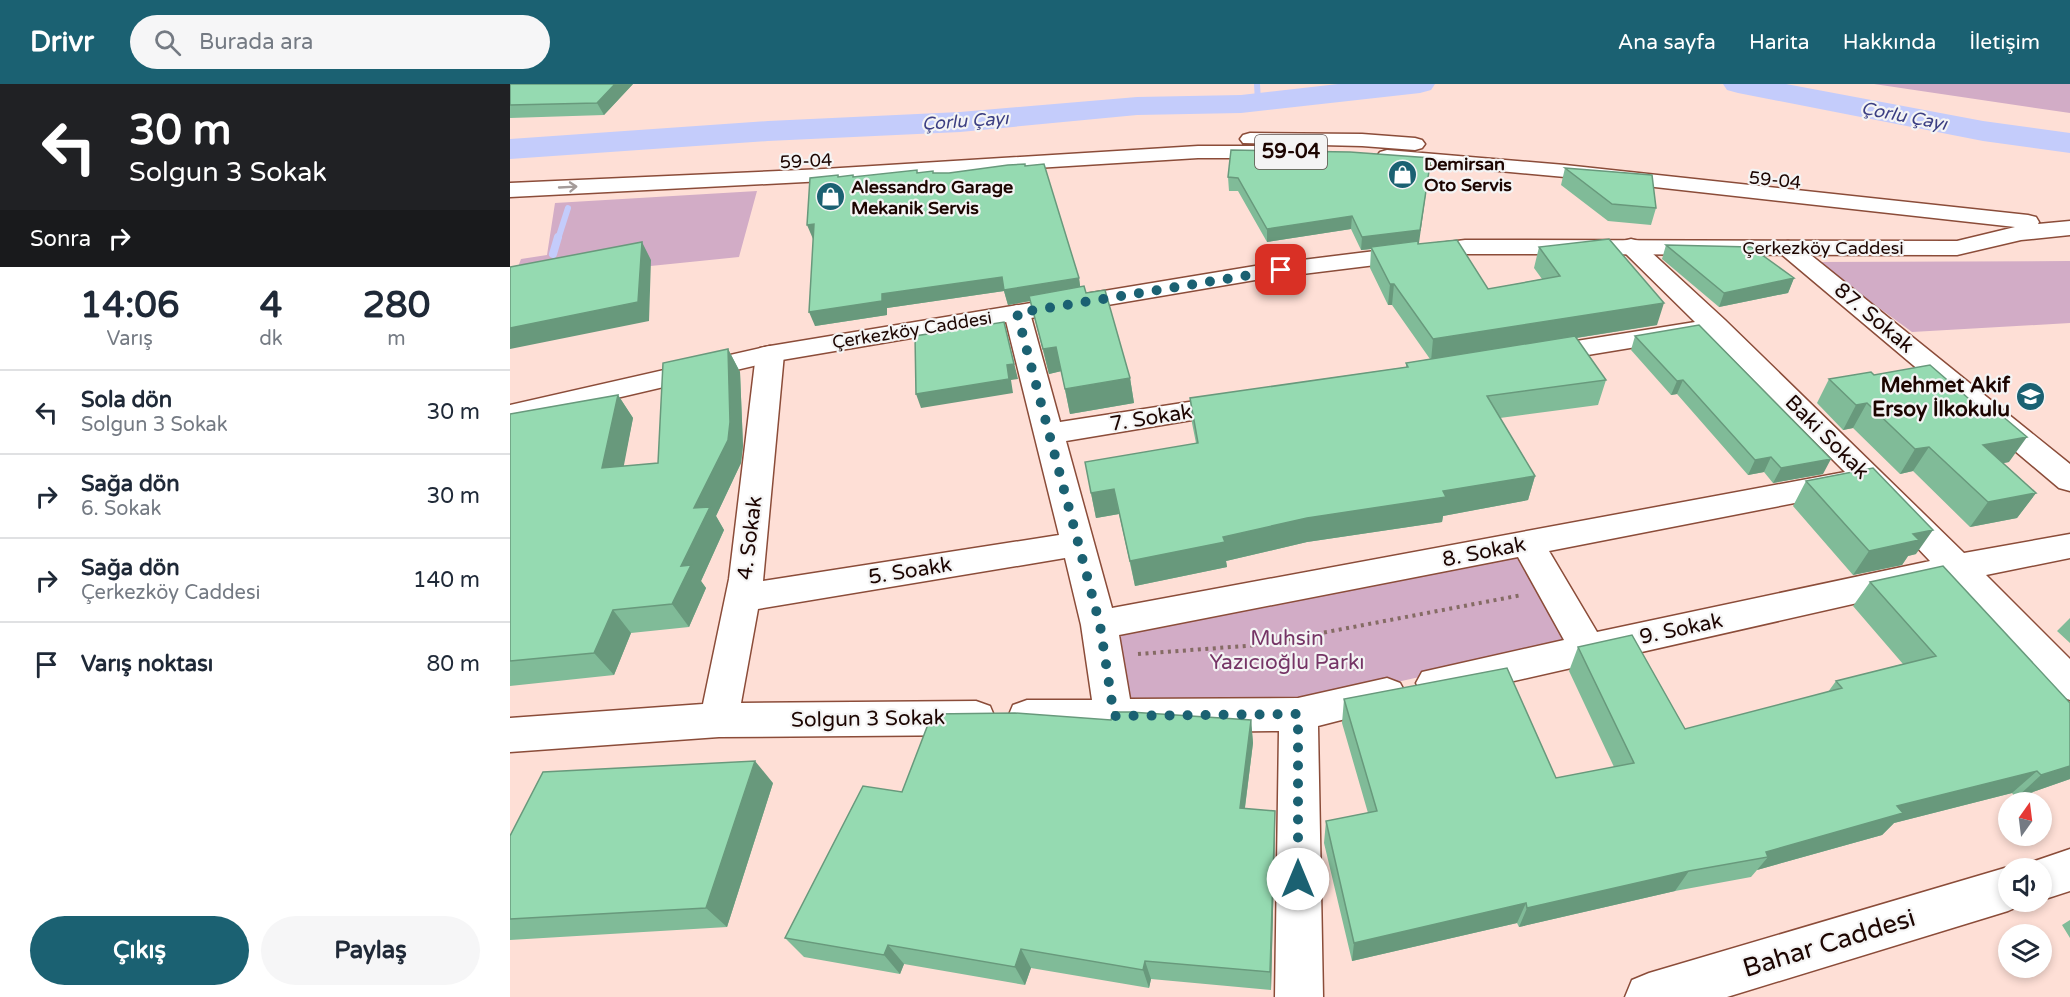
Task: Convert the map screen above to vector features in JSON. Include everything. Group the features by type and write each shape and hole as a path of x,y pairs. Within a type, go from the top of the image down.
{"main road":[{"name":"59-04","path":"510,174 830,160 1198,139 1318,139 1440,145 2054,210"},
{"name":"59-04","path":"510,190 824,175 1198,152 1339,153 1438,159 1553,170 2070,227"},
{"name":"Çerkezköy Caddesi","path":"510,414 770,354 1261,272 1465,247 1957,248 2021,233 2070,227"},
{"name":"Baki Sokak","path":"1631,246 1716,326 1959,567 2070,684"},
{"name":"87. Sokak","path":"1788,248 2070,480"},
{"path":"1017,313 1102,641 1114,716"},
{"path":"1517,358 1716,326"},
{"name":"4. Sokak","path":"719,720 742,598 770,354"},
{"name":"7. Sokak","path":"1049,434 1260,400"},
{"name":"8. Sokak","path":"1102,641 1527,543 1869,478"},
{"path":"1527,543 1588,649"},
{"name":"5. Soakk","path":"742,598 1078,544"},
{"name":"9. Sokak","path":"1298,714 1959,567 2070,546"},
{"path":"1298,714 1299,997"},
{"name":"Solgun 3 Sokak","path":"510,735 719,720 1298,714"},
{"path":"2052,876 2070,870"},
{"name":"Bahar Caddesi","path":"1649,997 1998,892"}],"path":[{"path":"1102,641 1258,645 1553,589"}],"green space":[{"path":"1874,84 2070,84 2070,113"},
{"path":"757,191 739,257 513,280 521,259 547,255 555,203"},
{"path":"2070,261 2070,323 1912,332 1816,262"},
{"name":"Muhsin Yazıcıoğlu Parkı","path":"1523,550 1576,642 1294,705 1122,709 1108,628"}],"building":[{"path":"510,84 615,84 597,103 510,105"},
{"path":"1231,150 1350,152 1431,158 1420,230 1362,237 1352,216 1267,229 1238,178 1228,177"},
{"path":"1025,164 1025,166 1044,164 1079,278 1004,290 1002,277 882,294 882,301 809,312 814,224 807,225 810,178 838,175 838,177 853,175 853,177 917,170 917,173 933,171 933,173 949,173"},
{"path":"1565,168 1652,175 1656,208 1612,204"},
{"path":"1609,239 1664,303 1433,339 1394,284 1390,284 1371,247 1418,241 1418,244 1457,240 1488,289 1560,276 1539,247"},
{"path":"642,242 638,302 510,328 510,267"},
{"path":"1666,245 1751,247 1794,278 1724,293"},
{"path":"1084,286 1086,293 1105,290 1130,378 1065,389 1056,347 1043,349 1029,296"},
{"path":"1004,322 1014,364 1007,365 1009,379 916,394 915,336"},
{"path":"1699,325 1831,459 1781,468 1771,457 1755,460 1683,380 1677,381 1635,336"},
{"path":"1575,336 1606,380 1487,396 1535,476 1443,491 1446,497 1307,518 1223,537 1225,542 1130,561 1114,489 1091,493 1085,462 1198,443 1190,398 1408,367 1406,363"},
{"path":"728,349 730,422 728,440 694,508 710,507 681,566 691,565 672,604 613,610 594,653 510,661 510,414 618,395 602,468 658,463 663,363"},
{"path":"1930,365 1983,411 1994,409 2027,437 1983,445 2036,493 1988,502 1929,447 1915,449 1867,403 1856,405 1829,379 1871,372 1874,375"},
{"path":"1873,468 1933,530 1913,534 1919,540 1869,551 1806,481"},
{"path":"1943,566 2070,703 2070,766 2041,775 2037,771 1897,806 1903,813 1766,852 1768,857 1689,871 1527,908 1526,903 1354,943 1326,821 1377,811 1344,699 1507,668 1556,778 1634,763 1578,647 1632,635 1685,729 1842,688 1836,681 1936,656 1870,582"},
{"path":"1113,712 1251,720 1240,808 1275,811 1270,972 1145,961 1143,970 1021,949 1015,967 888,945 884,955 785,938 863,786 902,792 932,714 1015,713 1111,720"},
{"path":"755,761 706,908 510,919 510,836 543,772"}],"waterway":[{"path":"1257,84 1258,102"},
{"name":"Çorlu Çayı","path":"510,149 768,131 960,122 1137,106 1241,104 1420,84"},
{"name":"Çorlu Çayı","path":"1738,84 1983,131 2070,143"},
{"path":"558,239 568,208"},
{"path":"553,254 558,237"}],"place":[{"name":"Demirsan Oto Servis","path":"1403,174"},
{"name":"Alessandro Garage Mekanik Servis","path":"830,197"},
{"name":"Mehmet Akif Ersoy İlkokulu","path":"2031,397"}],"route":[{"path":"1281,270 1017,313 1100,625 1114,716 1298,714 1298,879"}]}
